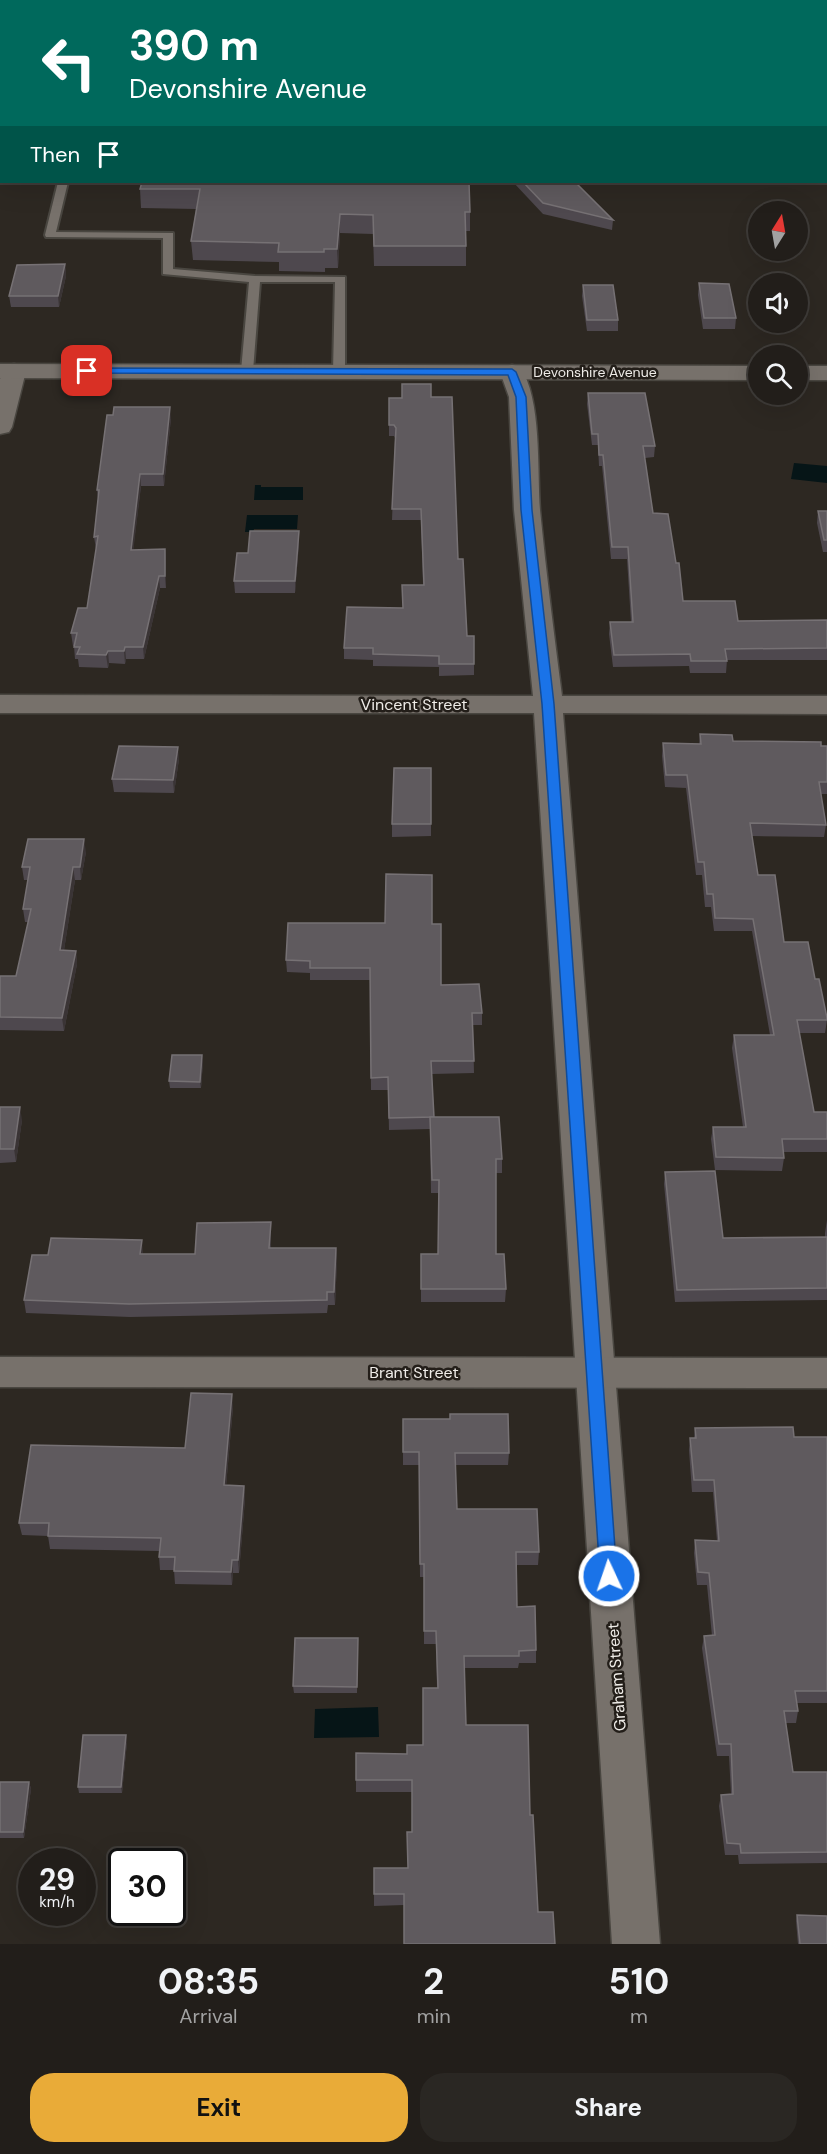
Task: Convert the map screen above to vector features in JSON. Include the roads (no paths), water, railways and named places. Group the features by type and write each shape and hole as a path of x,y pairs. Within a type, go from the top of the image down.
{"street":[{"name":"Devonshire Avenue","path":"7,370 748,373"},
{"path":"0,428 7,370"},
{"name":"Graham Street","path":"512,372 521,397 527,510 548,704 636,1944"},
{"path":"808,373 827,373"},
{"name":"Vincent Street","path":"0,705 827,705"},
{"name":"Brant Street","path":"0,1372 827,1373"}],"lane":[{"path":"63,183 50,235 169,234 167,272 255,279 341,279 339,372"},
{"path":"247,371 255,279"}]}
